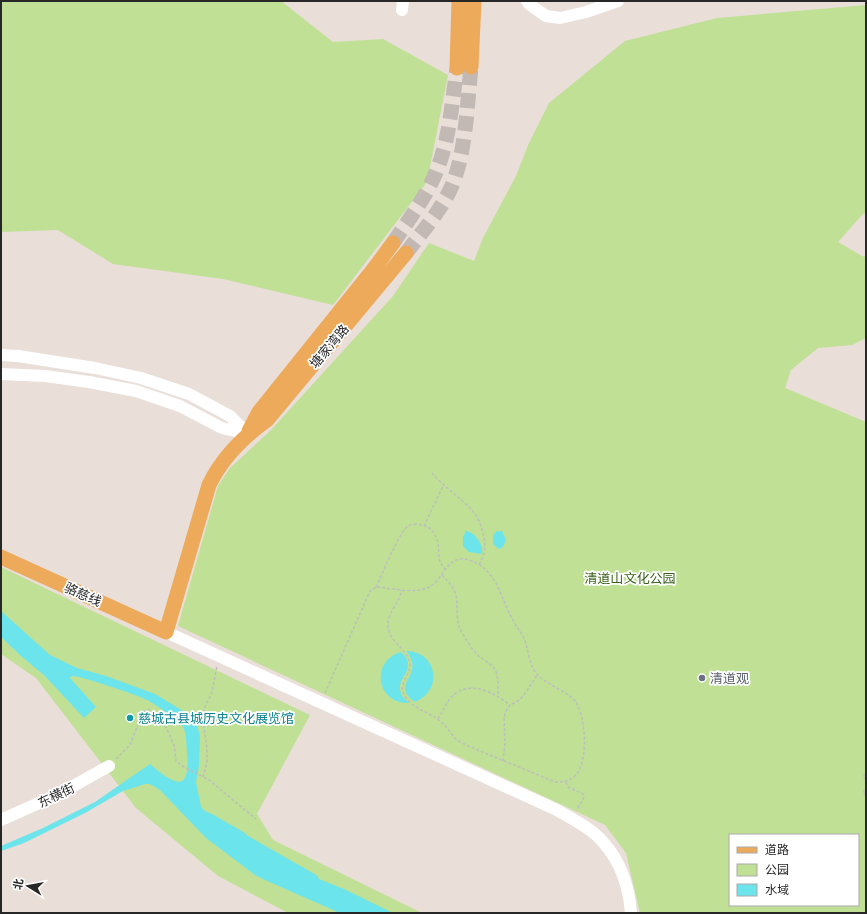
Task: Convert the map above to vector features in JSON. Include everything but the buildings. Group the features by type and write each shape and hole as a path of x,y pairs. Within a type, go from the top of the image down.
{"main road":[{"path":"459,1 464,68 474,1"},
{"name":"塘家湾路","path":"248,434 259,412 393,244"},
{"name":"塘家湾路","path":"166,632 208,485 220,463 248,434 267,420 406,253"},
{"name":"骆慈线","path":"1,557 166,632"}],"street":[{"path":"527,1 546,16 560,18 586,12 618,1"},
{"path":"1,355 18,356 95,368 141,378 189,394 230,416 248,434"},
{"path":"1,374 45,376 136,391 180,406 222,428 248,434"},
{"path":"166,632 573,819 603,841 611,853 623,874 629,894 632,913"},
{"name":"东横街","path":"1,820 59,794 109,766"}],"path":[{"path":"432,473 443,485 470,508 480,524 485,543 484,554 479,565"},
{"path":"424,526 443,485"},
{"path":"320,702 370,591 376,587 400,536 408,526 418,524 429,527 436,537 438,559 444,569"},
{"path":"376,587 401,590 425,588 433,585 439,579 444,569 450,564 460,560 468,560 479,565 491,575 513,620 520,630 535,671 545,681 567,694 575,701 581,711 584,727 582,761 575,776 566,782 555,782 468,746 456,739 438,719 417,708 403,692 403,683 409,672 409,661 406,654 388,630 390,612 401,594 401,590"},
{"path":"442,574 450,583 455,592 457,613 463,634 478,656 494,668 496,672 498,696"},
{"path":"203,777 207,748 202,720 205,707 212,692 219,656"},
{"path":"503,761 505,744 504,718 507,709 524,695 538,674"},
{"path":"438,719 447,703 455,694 465,689 490,691 510,705"},
{"path":"109,766 130,745 143,712 149,709 166,726 174,745 176,761 182,766 209,780 256,819"},
{"path":"866,774 863,776 866,780"},
{"path":"566,782 568,787 583,794 584,797 573,819"},
{"path":"866,790 863,792 866,796"}],"green space":[{"path":"1,1 281,1 333,42 383,39 448,75 427,182 333,305 223,279 113,264 58,230 1,232"},
{"name":"清道山文化公园","path":"866,5 866,212 838,242 866,257 866,338 852,345 818,348 791,370 785,388 866,422 866,913 640,913 626,853 605,825 178,626 218,486 230,468 271,430 393,296 429,243 474,261 483,238 516,176 529,143 549,103 625,41 717,18"},
{"path":"1,567 310,715 257,814 273,840 422,913 288,913 218,876 136,808 36,678 1,654"}],"water":[{"path":"466,531 476,536 482,547 482,554 469,552 463,546 463,537"},
{"path":"497,531 502,531 506,540 503,547 499,549 493,544 493,535"},
{"path":"1,611 50,655 77,668 106,676 155,694 193,717 197,724 200,737 199,766 196,782 201,807 205,811 245,833 262,853 281,864 344,889 393,913 340,913 255,875 206,838 160,790 150,784 145,784 123,791 85,813 24,843 1,851 1,846 43,828 95,802 150,764 166,777 173,781 179,782 183,780 186,775 188,765 185,731 182,725 175,719 147,700 97,682 72,676 70,678 96,707 84,718 45,676 1,637"},
{"path":"406,651 425,657 433,672 433,681 430,689 424,696 415,702 405,690 412,667 411,660"},
{"path":"401,652 406,658 408,668 400,688 402,696 409,703 400,702 391,698 382,686 381,672 384,665 388,659"}],"waterway":[{"path":"246,840 314,879"}],"tunnel":[{"path":"406,253 441,207 455,177 463,146 471,67"},
{"path":"393,243 424,197 438,167 448,131 457,68"}],"place":[{"name":"清道观","path":"702,678"},
{"name":"慈城古县城历史文化展览馆","path":"130,718"}]}
